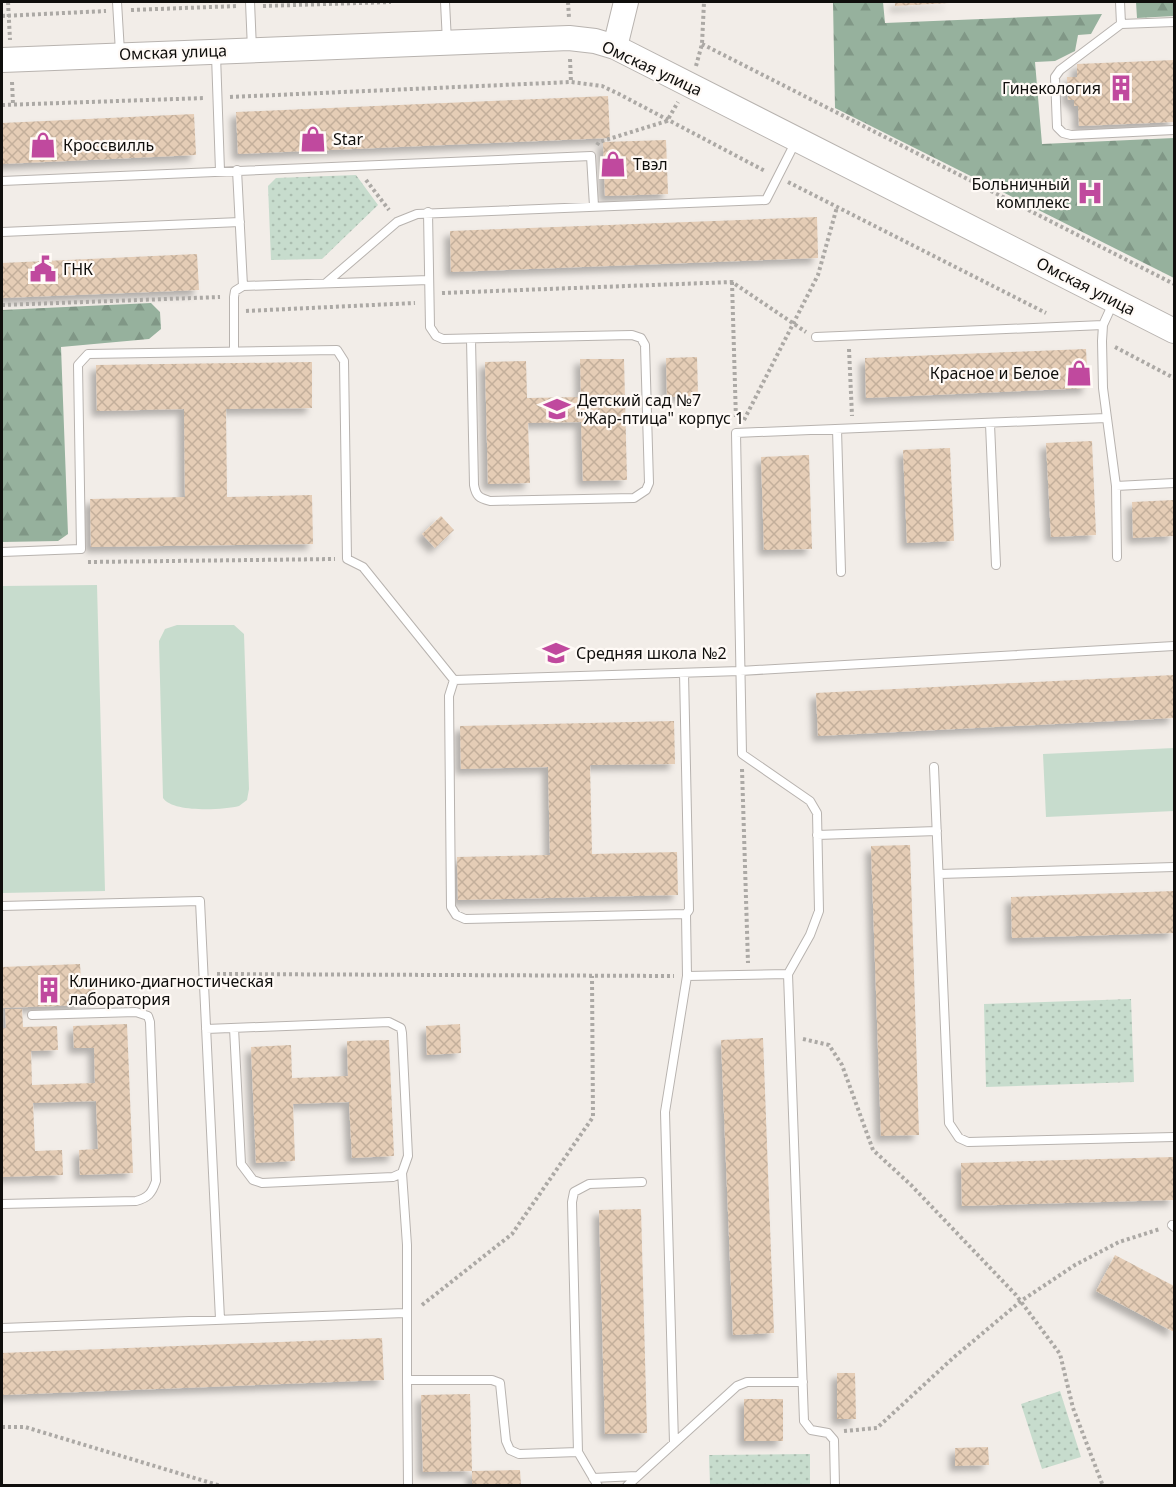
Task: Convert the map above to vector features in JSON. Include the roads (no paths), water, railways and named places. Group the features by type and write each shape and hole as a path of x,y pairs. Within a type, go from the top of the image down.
{"main road":[{"path":"615,47 626,2"},
{"name":"Омская улица","path":"8,61 120,54 569,38 595,41 615,47 1174,331"}],"lane":[{"path":"445,2 447,43"},
{"path":"1120,2 1121,24"},
{"path":"250,4 252,49"},
{"path":"117,6 120,54"},
{"path":"1174,22 1121,24 1059,70 1053,84 1057,127 1063,133 1071,135 1174,130"},
{"path":"216,51 220,171"},
{"path":"326,283 397,222 428,212 766,200 796,140"},
{"path":"2,180 591,156 594,206"},
{"path":"237,170 243,286"},
{"path":"428,212 430,327 436,336 443,339 471,339 632,334 641,338 645,345 649,483 646,490 634,498 490,501 480,499 474,485 471,339"},
{"path":"2,232 240,222"},
{"path":"234,350 234,297 235,291 243,286 429,280"},
{"path":"1114,301 1103,325 1103,388 1116,486 1117,558"},
{"path":"816,337 1103,325"},
{"path":"2,552 81,549 78,365 82,357 96,352 329,349 341,352 344,361 347,559 363,567 454,680"},
{"path":"835,1485 834,1440 828,1432 810,1430 806,1426 788,974 810,935 819,911 816,813 810,801 742,754 736,433 990,424 1106,417"},
{"path":"990,424 996,565"},
{"path":"837,429 842,572"},
{"path":"1116,486 1174,483"},
{"path":"454,680 740,671 1174,646"},
{"path":"674,1443 665,1112 687,976 686,914 689,910 684,673"},
{"path":"454,680 449,696 451,907 456,915 465,919 686,914"},
{"path":"934,767 949,1112 952,1131 968,1142 1174,1137"},
{"path":"817,835 937,831"},
{"path":"939,874 1174,867"},
{"path":"2,906 200,902 220,1319"},
{"path":"687,976 788,974"},
{"path":"2,1204 136,1202 146,1198 153,1191 156,1181 148,1016 136,1011 32,1015"},
{"path":"206,1029 389,1022 401,1028 408,1156 402,1173 407,1245 405,1313 408,1485"},
{"path":"234,1028 241,1164 253,1180 262,1183 393,1177 402,1173"},
{"path":"637,1476 596,1481 578,1452 572,1202 574,1192 589,1184 642,1182"},
{"path":"2,1328 405,1313"},
{"path":"407,1380 492,1380 500,1383 506,1441 510,1450 519,1454 578,1452"},
{"path":"627,1485 737,1386 747,1382 803,1382"}],"place":[{"name":"Гинекология","path":"1121,88"},
{"name":"Star","path":"313,139"},
{"name":"Кроссвилль","path":"43,145"},
{"name":"Твэл","path":"613,164"},
{"name":"Больничный комплекс","path":"1090,193"},
{"name":"ГНК","path":"43,269"},
{"name":"Красное и Белое","path":"1079,373"},
{"name":"Детский сад №7 \"Жар-птица\" корпус 1","path":"557,409"},
{"name":"Средняя школа №2","path":"556,653"},
{"name":"Клинико-диагностическая лаборатория","path":"49,990"}]}
